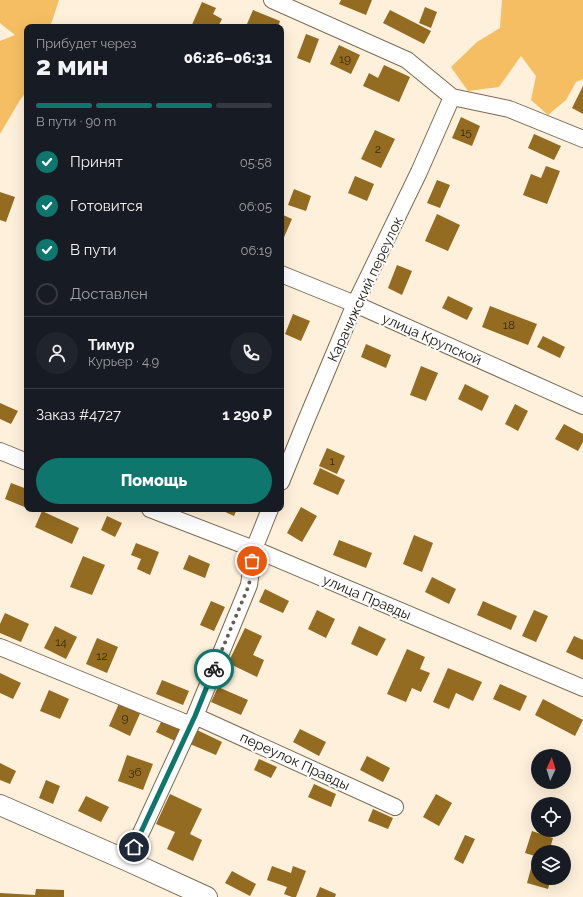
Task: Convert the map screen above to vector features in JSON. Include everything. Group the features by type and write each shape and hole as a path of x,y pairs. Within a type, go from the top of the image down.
{"street":[{"path":"272,0 408,60 452,97 509,109 583,139"},
{"name":"Карачижский переулок","path":"284,475 355,304 419,172 452,97"},
{"name":"улица Крупской","path":"284,275 355,304 583,406"},
{"path":"0,451 24,461"},
{"name":"улица Правды","path":"158,512 254,549 583,688"},
{"path":"128,861 193,720 249,585 254,549 269,512"},
{"name":"переулок Правды","path":"0,646 193,720 394,807"},
{"path":"0,805 207,897"}],"shaded area":[{"path":"0,0 59,0 51,24 24,24 24,95 0,134 0,41 15,35 0,23"},
{"path":"502,0 583,0 583,79 576,82 566,100 548,115 531,100 536,76 521,56 499,87 468,91 451,67 477,42 500,28"}],"building":[{"path":"341,0 372,0 366,15 339,4"},
{"path":"202,2 216,8 213,14 222,19 220,24 192,24"},
{"path":"425,7 437,12 431,28 419,23"},
{"path":"253,10 280,21 279,24 247,24"},
{"path":"390,10 431,31 424,44 383,23"},
{"path":"306,34 319,39 310,63 297,58"},
{"path":"339,45 360,55 351,74 330,64"},
{"path":"384,65 410,77 399,102 363,86 369,73 378,78"},
{"path":"583,86 583,114 572,108"},
{"path":"461,117 480,126 472,146 452,138"},
{"path":"375,130 395,139 381,168 361,159"},
{"path":"534,134 561,146 554,160 528,148"},
{"path":"546,166 560,171 547,204 523,195 531,174 541,178"},
{"path":"355,176 374,184 367,201 348,193"},
{"path":"437,180 450,185 440,208 427,203"},
{"path":"294,189 311,196 306,211 288,205"},
{"path":"0,192 15,197 6,222 0,220"},
{"path":"437,214 460,225 448,251 425,241"},
{"path":"284,215 292,219 284,237"},
{"path":"397,265 412,271 402,295 388,288"},
{"path":"448,296 473,308 467,320 442,308"},
{"path":"490,306 537,324 528,345 482,327"},
{"path":"293,314 310,321 301,341 285,334"},
{"path":"543,336 565,347 560,358 537,347"},
{"path":"366,344 391,355 386,368 361,357"},
{"path":"421,366 438,373 426,401 410,395"},
{"path":"465,384 489,396 482,411 458,399"},
{"path":"0,403 18,411 11,424 0,419"},
{"path":"515,404 528,411 518,431 505,424"},
{"path":"564,424 583,434 583,442 578,451 555,439"},
{"path":"327,448 345,456 337,474 319,466"},
{"path":"320,468 345,480 338,495 313,484"},
{"path":"11,483 24,488 24,507 5,499"},
{"path":"301,507 317,516 302,542 287,533"},
{"path":"42,512 44,512 79,528 72,544 35,527"},
{"path":"225,512 236,512 234,516"},
{"path":"107,516 122,523 115,537 101,530"},
{"path":"414,535 433,543 422,572 403,564"},
{"path":"339,540 372,553 366,568 333,555"},
{"path":"136,543 159,552 150,575 137,569 141,559 131,555"},
{"path":"189,555 210,564 205,578 183,569"},
{"path":"83,556 105,565 92,595 70,587"},
{"path":"432,577 456,589 449,604 425,592"},
{"path":"265,589 289,601 283,613 259,602"},
{"path":"211,601 225,607 214,631 200,625"},
{"path":"483,601 517,616 511,630 477,615"},
{"path":"317,610 335,619 326,638 308,629"},
{"path":"534,610 548,616 536,642 522,636"},
{"path":"5,613 29,624 21,642 0,633 0,624"},
{"path":"55,626 77,637 66,659 44,648"},
{"path":"359,626 386,639 377,656 351,644"},
{"path":"245,628 262,636 253,655 264,660 257,677 228,663"},
{"path":"574,636 583,640 583,660 566,652"},
{"path":"97,638 118,647 107,673 86,664"},
{"path":"407,649 425,657 420,669 430,673 421,692 412,688 406,702 387,694"},
{"path":"448,668 482,682 473,701 456,693 449,709 433,702"},
{"path":"0,673 21,683 13,699 0,693"},
{"path":"162,680 189,691 183,705 156,694"},
{"path":"500,684 527,696 520,711 493,699"},
{"path":"218,687 248,700 241,715 211,702"},
{"path":"49,690 69,699 60,719 40,711"},
{"path":"121,699 142,709 130,736 109,726"},
{"path":"543,699 583,720 575,736 535,715"},
{"path":"163,718 182,726 175,741 156,732"},
{"path":"300,729 326,742 319,756 293,742"},
{"path":"197,730 222,742 216,755 190,744"},
{"path":"127,755 153,764 143,790 118,781"},
{"path":"367,756 390,768 383,782 360,770"},
{"path":"259,759 277,767 271,778 254,770"},
{"path":"0,763 16,771 10,784 0,780"},
{"path":"46,780 60,786 53,804 39,798"},
{"path":"314,784 336,794 331,807 308,797"},
{"path":"170,794 202,809 190,834 202,840 193,861 167,849 175,832 156,824"},
{"path":"436,794 452,803 439,826 423,817"},
{"path":"86,796 109,807 101,822 78,811"},
{"path":"373,809 393,818 388,829 368,821"},
{"path":"531,834 531,837 553,838 551,845 531,845 531,855 525,853"},
{"path":"465,835 475,839 463,864 454,859"},
{"path":"272,866 291,873 293,866 306,871 296,897 284,894 287,887 267,880"},
{"path":"531,868 531,884 527,883"},
{"path":"232,871 256,884 250,896 225,883"},
{"path":"534,885 549,885 548,889"},
{"path":"320,887 336,894 335,897 316,897"},
{"path":"36,889 64,890 64,897 0,897 0,893 35,895"}],"way so far":[{"path":"214,669 249,585 252,561"}],"route":[{"path":"134,847 195,716 214,669"}]}
